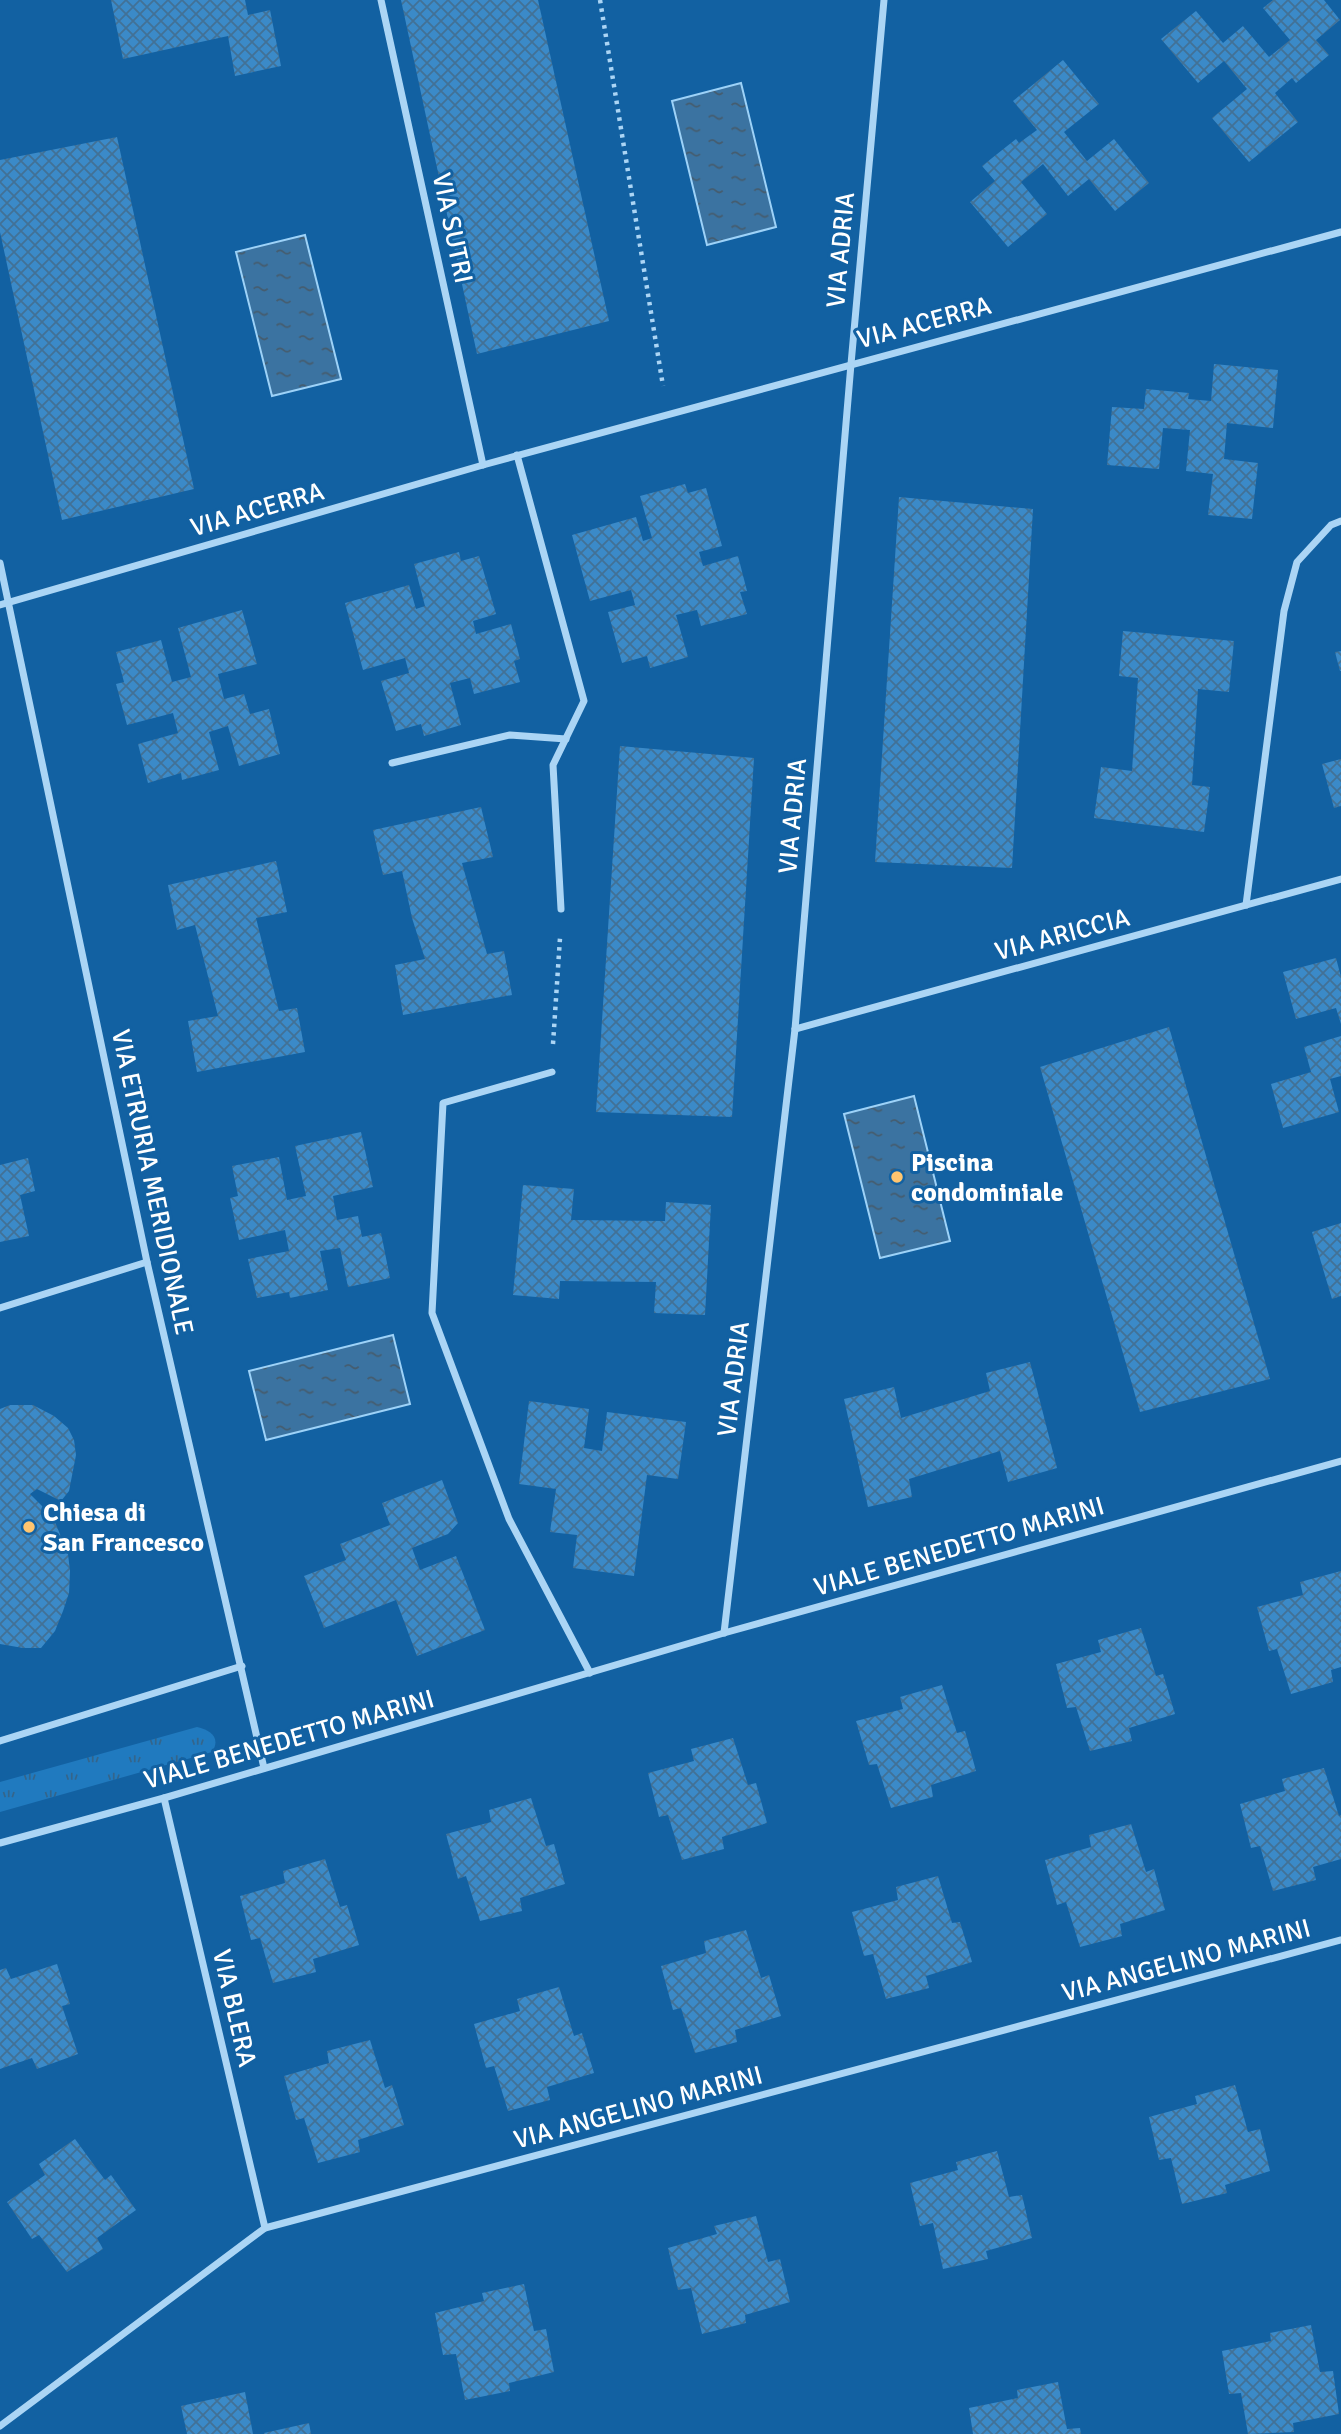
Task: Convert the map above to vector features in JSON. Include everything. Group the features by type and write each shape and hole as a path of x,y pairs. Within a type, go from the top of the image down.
{"street":[{"name":"VIA SUTRI","path":"381,0 483,465"},
{"name":"VIA ADRIA","path":"724,1633 795,1029 884,0"},
{"name":"VIA ACERRA","path":"4,604 517,455 1341,232"},
{"path":"517,455 584,701 553,765 561,909"},
{"path":"1246,905 1284,611 1297,562 1331,525 1341,521"},
{"name":"VIA ETRURIA MERIDIONALE","path":"0,563 4,604 147,1262 264,1768"},
{"path":"392,763 510,735 566,738"},
{"name":"VIA ARICCIA","path":"795,1029 1341,879"},
{"path":"552,1072 443,1103 432,1313 509,1519 590,1673"},
{"path":"0,1308 147,1262"},
{"name":"VIALE BENEDETTO MARINI","path":"0,1843 164,1798 724,1633 1341,1461"},
{"path":"0,1741 242,1666"},
{"name":"VIA BLERA","path":"164,1798 265,2228"},
{"name":"VIA ANGELINO MARINI","path":"0,2426 265,2228 1341,1940"}],"path":[{"path":"600,0 668,415"},
{"path":"552,1072 561,909"}],"green space":[{"path":"197,1727 213,1735 215,1747 212,1752 0,1812 0,1782"}],"water":[{"path":"741,83 776,227 707,245 672,101"},
{"path":"305,235 341,379 272,396 236,252"},
{"name":"Piscina condominiale","path":"914,1096 950,1241 880,1258 844,1114"},
{"path":"393,1335 410,1404 266,1440 249,1371"}],"building":[{"path":"111,0 245,0 248,15 270,10 281,66 235,76 228,36 123,59"},
{"path":"401,0 538,0 609,321 477,354"},
{"path":"1273,0 1324,0 1340,20 1316,40 1329,55 1296,83 1292,78 1275,93 1298,122 1249,162 1212,118 1247,89 1224,61 1198,83 1161,39 1196,11 1223,43 1243,26 1269,57 1290,40 1263,8"},
{"path":"1063,60 1099,104 1064,132 1087,161 1114,139 1149,183 1115,211 1089,179 1068,196 1043,164 1021,182 1047,214 1008,247 970,202 995,181 982,166 1016,139 1019,143 1037,130 1013,101"},
{"path":"117,137 194,489 62,520 0,232 0,160"},
{"path":"1214,364 1278,370 1273,428 1227,423 1224,459 1258,463 1252,519 1208,515 1213,474 1186,471 1190,430 1163,428 1159,469 1107,465 1112,407 1144,409 1146,389 1189,393 1188,399 1211,401"},
{"path":"685,484 688,493 706,488 722,546 699,552 703,566 738,556 747,591 740,592 747,614 701,626 697,610 676,615 688,657 650,668 647,656 622,663 608,612 635,605 631,590 590,601 572,535 636,517 643,541 652,538 640,496"},
{"path":"899,497 1033,509 1012,868 875,862"},
{"path":"459,552 461,561 479,556 496,614 473,621 476,634 511,624 520,659 514,661 520,682 474,694 470,678 450,683 461,725 424,736 421,724 396,731 381,681 409,673 405,658 363,670 345,603 409,585 416,609 425,606 414,564"},
{"path":"242,610 257,664 218,674 224,699 244,694 250,714 269,709 280,754 239,766 228,726 209,732 219,770 182,780 181,773 148,783 138,744 178,733 173,713 127,725 116,684 124,682 116,652 161,640 172,682 191,677 178,628"},
{"path":"1123,631 1234,641 1229,692 1198,689 1192,785 1210,787 1204,832 1094,818 1101,767 1132,771 1138,678 1119,676"},
{"path":"1341,651 1341,671 1340,671 1335,652"},
{"path":"620,746 754,758 732,1117 596,1112"},
{"path":"1341,759 1341,806 1334,808 1322,764"},
{"path":"481,807 493,857 462,863 487,954 504,951 512,995 403,1015 395,965 425,959 412,918 402,871 383,875 373,830"},
{"path":"276,861 287,912 256,918 279,1011 297,1008 305,1052 197,1072 188,1021 218,1016 195,925 177,930 168,885"},
{"path":"1336,958 1341,977 1341,1024 1336,1008 1296,1019 1283,972"},
{"path":"1169,1027 1270,1379 1140,1412 1040,1067"},
{"path":"1341,1036 1341,1076 1330,1079 1339,1112 1283,1128 1271,1084 1311,1072 1304,1047"},
{"path":"361,1132 373,1187 333,1196 337,1220 358,1216 362,1237 381,1233 390,1278 348,1287 340,1248 320,1251 328,1290 290,1298 289,1292 257,1298 248,1259 289,1251 285,1230 239,1240 230,1198 238,1196 232,1166 279,1157 287,1200 306,1196 295,1146"},
{"path":"28,1158 35,1191 20,1195 29,1236 0,1242 0,1165"},
{"path":"523,1185 574,1189 571,1220 665,1221 666,1202 711,1205 705,1315 654,1313 656,1282 560,1281 559,1299 513,1295"},
{"path":"1341,1223 1341,1296 1332,1299 1312,1232"},
{"path":"1030,1362 1057,1468 1008,1482 1000,1451 909,1479 912,1497 868,1507 844,1399 894,1387 901,1418 990,1391 986,1373"},
{"path":"529,1401 589,1409 584,1448 602,1451 607,1412 686,1422 678,1479 647,1475 634,1576 573,1568 577,1535 550,1532 556,1489 519,1484"},
{"name":"Chiesa di San Francesco","path":"10,1405 33,1405 54,1416 68,1428 74,1440 76,1455 69,1491 61,1501 37,1489 30,1494 53,1517 68,1554 70,1571 69,1593 63,1611 55,1631 41,1648 0,1644 0,1409"},
{"path":"442,1480 458,1523 448,1534 412,1548 420,1570 456,1556 485,1630 417,1656 396,1600 324,1628 304,1576 346,1560 340,1544 390,1525 382,1503"},
{"path":"1341,1571 1341,1667 1331,1670 1333,1682 1291,1694 1277,1649 1269,1651 1257,1607 1303,1595 1300,1582"},
{"path":"1141,1628 1156,1676 1163,1674 1175,1714 1129,1728 1132,1741 1090,1751 1076,1707 1067,1708 1056,1664 1101,1652 1098,1640"},
{"path":"942,1685 957,1733 965,1731 976,1771 931,1785 933,1797 891,1808 877,1764 869,1765 856,1721 903,1709 900,1697"},
{"path":"733,1738 748,1785 756,1783 767,1823 722,1837 724,1849 682,1860 668,1815 659,1817 648,1773 694,1761 691,1749"},
{"path":"1324,1768 1339,1816 1341,1815 1341,1859 1313,1867 1316,1880 1273,1891 1260,1846 1251,1848 1240,1804 1285,1791 1282,1779"},
{"path":"531,1798 546,1846 554,1844 565,1884 520,1898 522,1911 480,1921 466,1876 458,1879 446,1834 491,1822 489,1810"},
{"path":"1131,1824 1146,1872 1154,1869 1165,1910 1120,1924 1122,1936 1080,1947 1066,1902 1057,1905 1045,1860 1091,1847 1089,1835"},
{"path":"325,1859 340,1907 347,1905 359,1945 313,1959 316,1972 273,1983 260,1938 251,1940 240,1896 285,1883 283,1871"},
{"path":"938,1876 952,1923 960,1922 972,1962 926,1976 929,1988 886,1999 873,1954 864,1956 852,1912 898,1900 896,1887"},
{"path":"746,1930 761,1978 769,1975 781,2016 735,2030 737,2042 695,2053 681,2008 673,2010 661,1966 706,1953 704,1941"},
{"path":"57,1964 70,2004 62,2006 78,2054 37,2069 32,2058 0,2069 0,1970 6,1968 11,1979"},
{"path":"559,1987 574,2036 582,2033 594,2073 547,2087 550,2100 508,2111 494,2066 486,2068 474,2024 520,2011 517,1999"},
{"path":"370,2040 385,2088 392,2085 404,2125 358,2140 360,2152 318,2163 304,2118 296,2120 284,2076 329,2063 327,2051"},
{"path":"1235,2085 1248,2132 1260,2129 1270,2171 1225,2185 1227,2193 1182,2204 1171,2158 1159,2160 1149,2117 1197,2104 1195,2096"},
{"path":"75,2139 105,2180 111,2175 136,2210 97,2238 103,2249 67,2272 39,2235 32,2239 7,2202 45,2175 39,2164"},
{"path":"997,2151 1009,2197 1022,2195 1032,2238 986,2251 988,2259 943,2269 933,2223 920,2226 910,2183 958,2170 956,2162"},
{"path":"756,2216 768,2262 780,2259 790,2302 745,2315 746,2323 702,2334 691,2288 678,2290 668,2248 717,2234 714,2226"},
{"path":"524,2284 534,2331 546,2329 554,2372 509,2383 510,2391 465,2400 456,2354 443,2355 435,2313 484,2301 482,2293"},
{"path":"1311,2325 1320,2372 1333,2371 1339,2414 1293,2423 1294,2432 1248,2434 1241,2393 1229,2394 1222,2351 1271,2341 1270,2333"},
{"path":"1058,2382 1067,2429 1080,2428 1081,2434 973,2434 969,2408 1018,2398 1017,2390"},
{"path":"245,2392 253,2434 187,2434 181,2406"},
{"path":"309,2423 311,2434 264,2434 264,2433"}],"place":[{"name":"Piscina condominiale","path":"897,1177"},
{"name":"Chiesa di San Francesco","path":"29,1527"}]}
